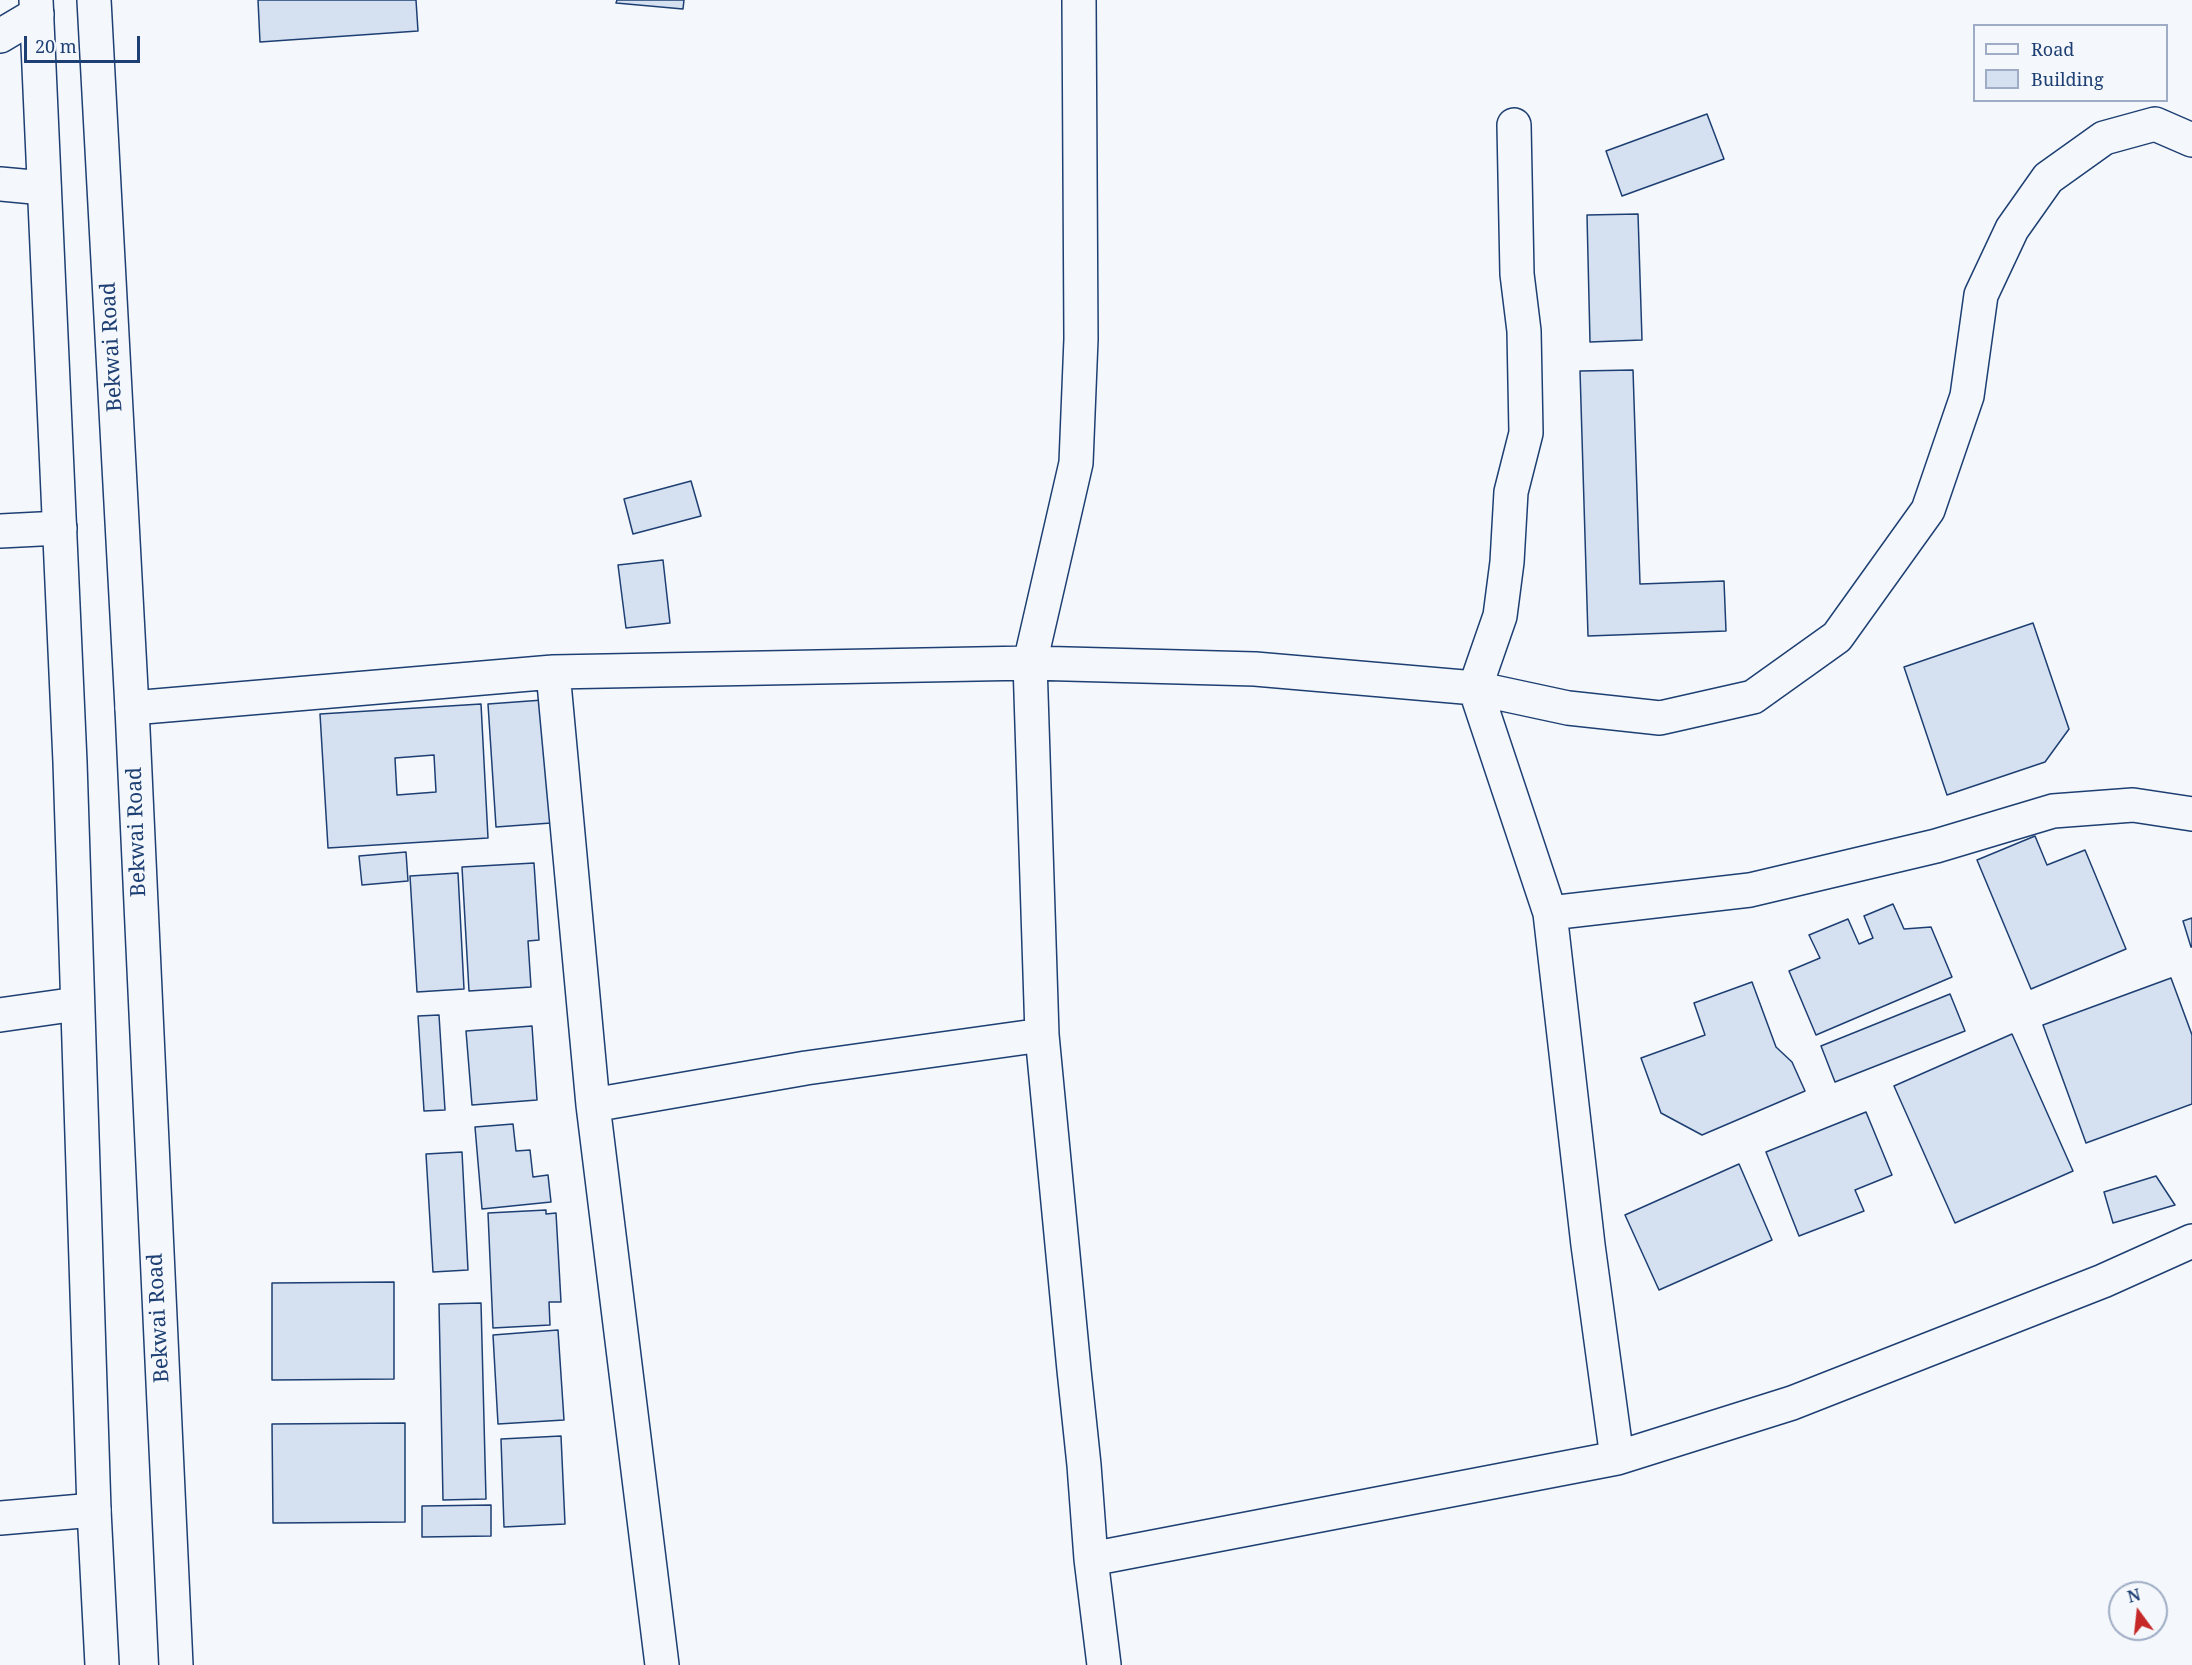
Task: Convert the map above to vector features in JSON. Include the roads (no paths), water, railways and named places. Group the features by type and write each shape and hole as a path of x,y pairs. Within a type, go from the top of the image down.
{"main road":[{"name":"Bekwai Road","path":"93,0 132,708 176,1665"},
{"path":"1079,0 1081,339 1076,463 1030,663 1042,1035 1091,1559 1104,1665"},
{"path":"0,36 36,7"},
{"path":"36,7 70,762 94,1510 102,1665"},
{"path":"132,708 553,672 1030,663 1255,669 1475,688 1568,708 1660,718 1753,697 1837,637 1928,510 1967,396 1981,295 2012,229 2048,178 2104,138 2155,124 2192,140"},
{"path":"1514,125 1517,274 1524,331 1526,433 1511,492 1507,562 1500,616 1475,688 1550,913 1588,1245 1617,1458"},
{"path":"0,184 44,188"},
{"path":"0,531 60,528"},
{"path":"553,672 593,1105 662,1665"},
{"path":"1550,913 1750,890 1936,846 2053,811 2133,805 2192,814"},
{"path":"0,1016 77,1004"},
{"path":"593,1105 806,1068 1042,1035"},
{"path":"1091,1559 1617,1458 1802,1399 2103,1281 2192,1241"},
{"path":"0,1518 94,1510"}]}
